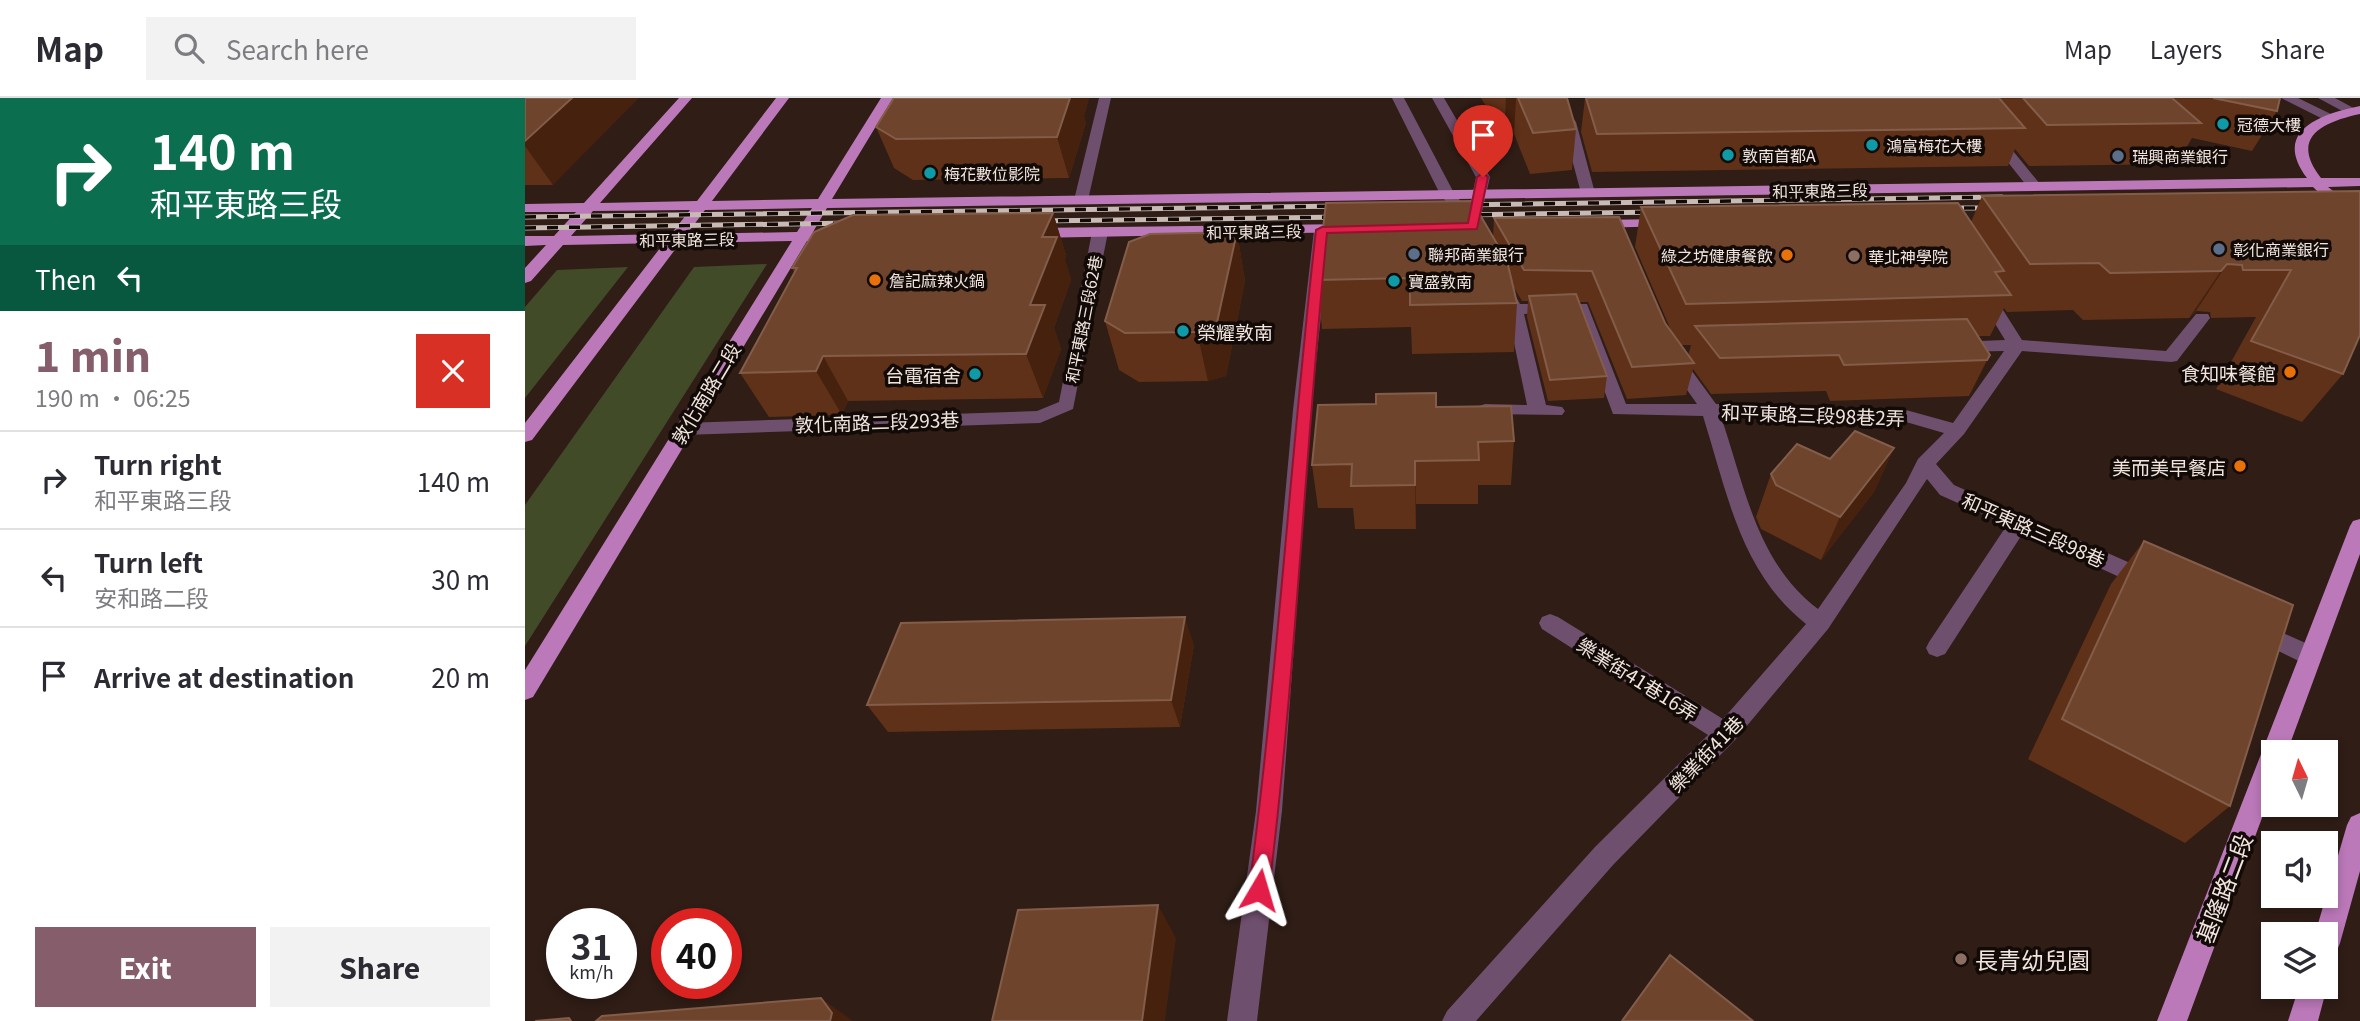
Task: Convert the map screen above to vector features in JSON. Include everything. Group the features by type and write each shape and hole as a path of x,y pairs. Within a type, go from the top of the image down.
{"main road":[{"path":"525,278 686,98"},
{"path":"525,436 783,98"},
{"name":"敦化南路二段","path":"525,690 887,98"},
{"path":"2356,215 2315,183 2300,155 2300,144 2306,133 2330,117 2357,111"},
{"name":"和平東路三段","path":"525,208 2360,183"},
{"path":"2325,212 2356,215"},
{"path":"1574,225 1618,231 1683,223"},
{"path":"1446,226 1478,231"},
{"name":"和平東路三段","path":"1017,233 1363,228"},
{"name":"和平東路三段","path":"525,241 853,236"},
{"name":"基隆路二段","path":"2279,740 2360,526"},
{"name":"基隆路二段","path":"2172,1021 2261,788"},
{"path":"2332,922 2360,825"},
{"path":"2303,1021 2309,999"}],"street":[{"path":"1081,200 1105,98"},
{"path":"1398,98 1447,194 1478,231"},
{"path":"1438,98 1483,177 1478,231"},
{"path":"1552,98 1569,122 1588,193"},
{"path":"1963,98 2035,187"},
{"path":"2287,98 2330,117"},
{"path":"2324,98 2357,111"},
{"path":"1242,1021 1269,811 1309,410 1322,230"},
{"name":"和平東路三段62巷","path":"1067,405 1100,232"},
{"path":"1975,279 2017,345"},
{"path":"1468,410 1547,411 1515,309 1502,286"},
{"name":"和平東路三段98巷2弄","path":"1515,309 1581,307 1619,410 1906,416 1957,430"},
{"path":"1934,347 2017,345 2171,356 2202,318"},
{"path":"1925,464 1957,430 2017,345"},
{"path":"1698,353 1667,347 1710,411 1747,536 1794,607 1820,622"},
{"name":"敦化南路二段293巷","path":"684,429 1039,417 1067,405"},
{"name":"樂業街41巷","path":"1457,1021 1604,856 1726,733 1820,622 1914,486 1925,464"},
{"name":"和平東路三段98巷","path":"1925,464 1947,490 2159,586"},
{"path":"1937,648 2020,522"},
{"path":"2235,621 2311,656"},
{"name":"樂業街41巷16弄","path":"1550,623 1726,733"}],"green space":[{"path":"767,264 525,646 525,505 694,267"},
{"path":"628,267 525,398 525,307 557,270"}],"building":[{"path":"525,98 572,98 525,141"},
{"path":"894,98 1070,98 1057,137 896,139 876,127"},
{"path":"1518,98 1567,98 1576,129 1533,133"},
{"path":"1586,98 1999,98 2025,128 1597,134"},
{"path":"2023,98 2172,98 2201,123 2047,125"},
{"path":"2213,98 2280,98 2277,111"},
{"path":"2360,191 2360,335 2343,374 2251,341 2291,270 2243,270 2242,265 2227,264 2221,271 2110,273 2099,263 2030,264 1982,196"},
{"path":"1472,201 1507,261 1517,303 1410,305 1410,278 1317,280 1326,203"},
{"path":"1958,203 2004,271 1995,272 2011,295 1686,304 1641,207"},
{"path":"1053,213 1042,237 1057,237 1030,305 1045,305 1026,354 823,356 816,371 740,373 797,268 792,268 814,232 853,215"},
{"path":"1619,217 1665,323 1694,363 1632,367 1592,271 1524,270 1494,218"},
{"path":"1237,232 1216,327 1197,332 1125,333 1105,321 1129,242 1150,234"},
{"path":"1576,294 1607,376 1550,380 1529,296"},
{"path":"1967,319 1990,355 1987,360 1844,365 1839,355 1720,358 1695,326"},
{"path":"1436,393 1436,407 1511,406 1514,441 1478,442 1479,460 1415,461 1415,485 1351,486 1352,464 1312,465 1318,405 1376,404 1376,394"},
{"path":"1855,431 1894,448 1840,517 1776,485 1771,474 1797,444 1830,459"},
{"path":"2144,541 2293,605 2230,806 2062,719"},
{"path":"1185,617 1171,700 867,705 901,623"},
{"path":"1158,905 1142,1021 992,1021 1018,910"},
{"path":"1670,955 1753,1021 1622,1021"},
{"path":"821,998 832,1013 830,1021 596,1021 602,1016"},
{"path":"569,1018 571,1021 535,1021"}],"railway":[{"path":"1456,205 2002,197"},
{"path":"525,217 1344,206"},
{"path":"1942,208 1995,208"},
{"path":"1459,215 1659,212"},
{"path":"1036,221 1344,217"},
{"path":"525,228 854,223"}],"place":[{"name":"冠德大樓","path":"2223,124"},
{"name":"鴻富梅花大樓","path":"1872,145"},
{"name":"敦南首都A","path":"1728,155"},
{"name":"瑞興商業銀行","path":"2118,156"},
{"name":"梅花數位影院","path":"930,173"},
{"name":"彰化商業銀行","path":"2219,249"},
{"name":"聯邦商業銀行","path":"1414,254"},
{"name":"綠之坊健康餐飲","path":"1787,255"},
{"name":"華北神學院","path":"1854,256"},
{"name":"詹記麻辣火鍋","path":"875,280"},
{"name":"寶盛敦南","path":"1394,281"},
{"name":"榮耀敦南","path":"1183,331"},
{"name":"食知味餐館","path":"2290,372"},
{"name":"台電宿舍","path":"975,374"},
{"name":"美而美早餐店","path":"2240,466"},
{"name":"長青幼兒園","path":"1961,959"}],"route":[{"path":"1259,890 1269,811 1302,410 1322,230 1473,226 1483,177"}]}
